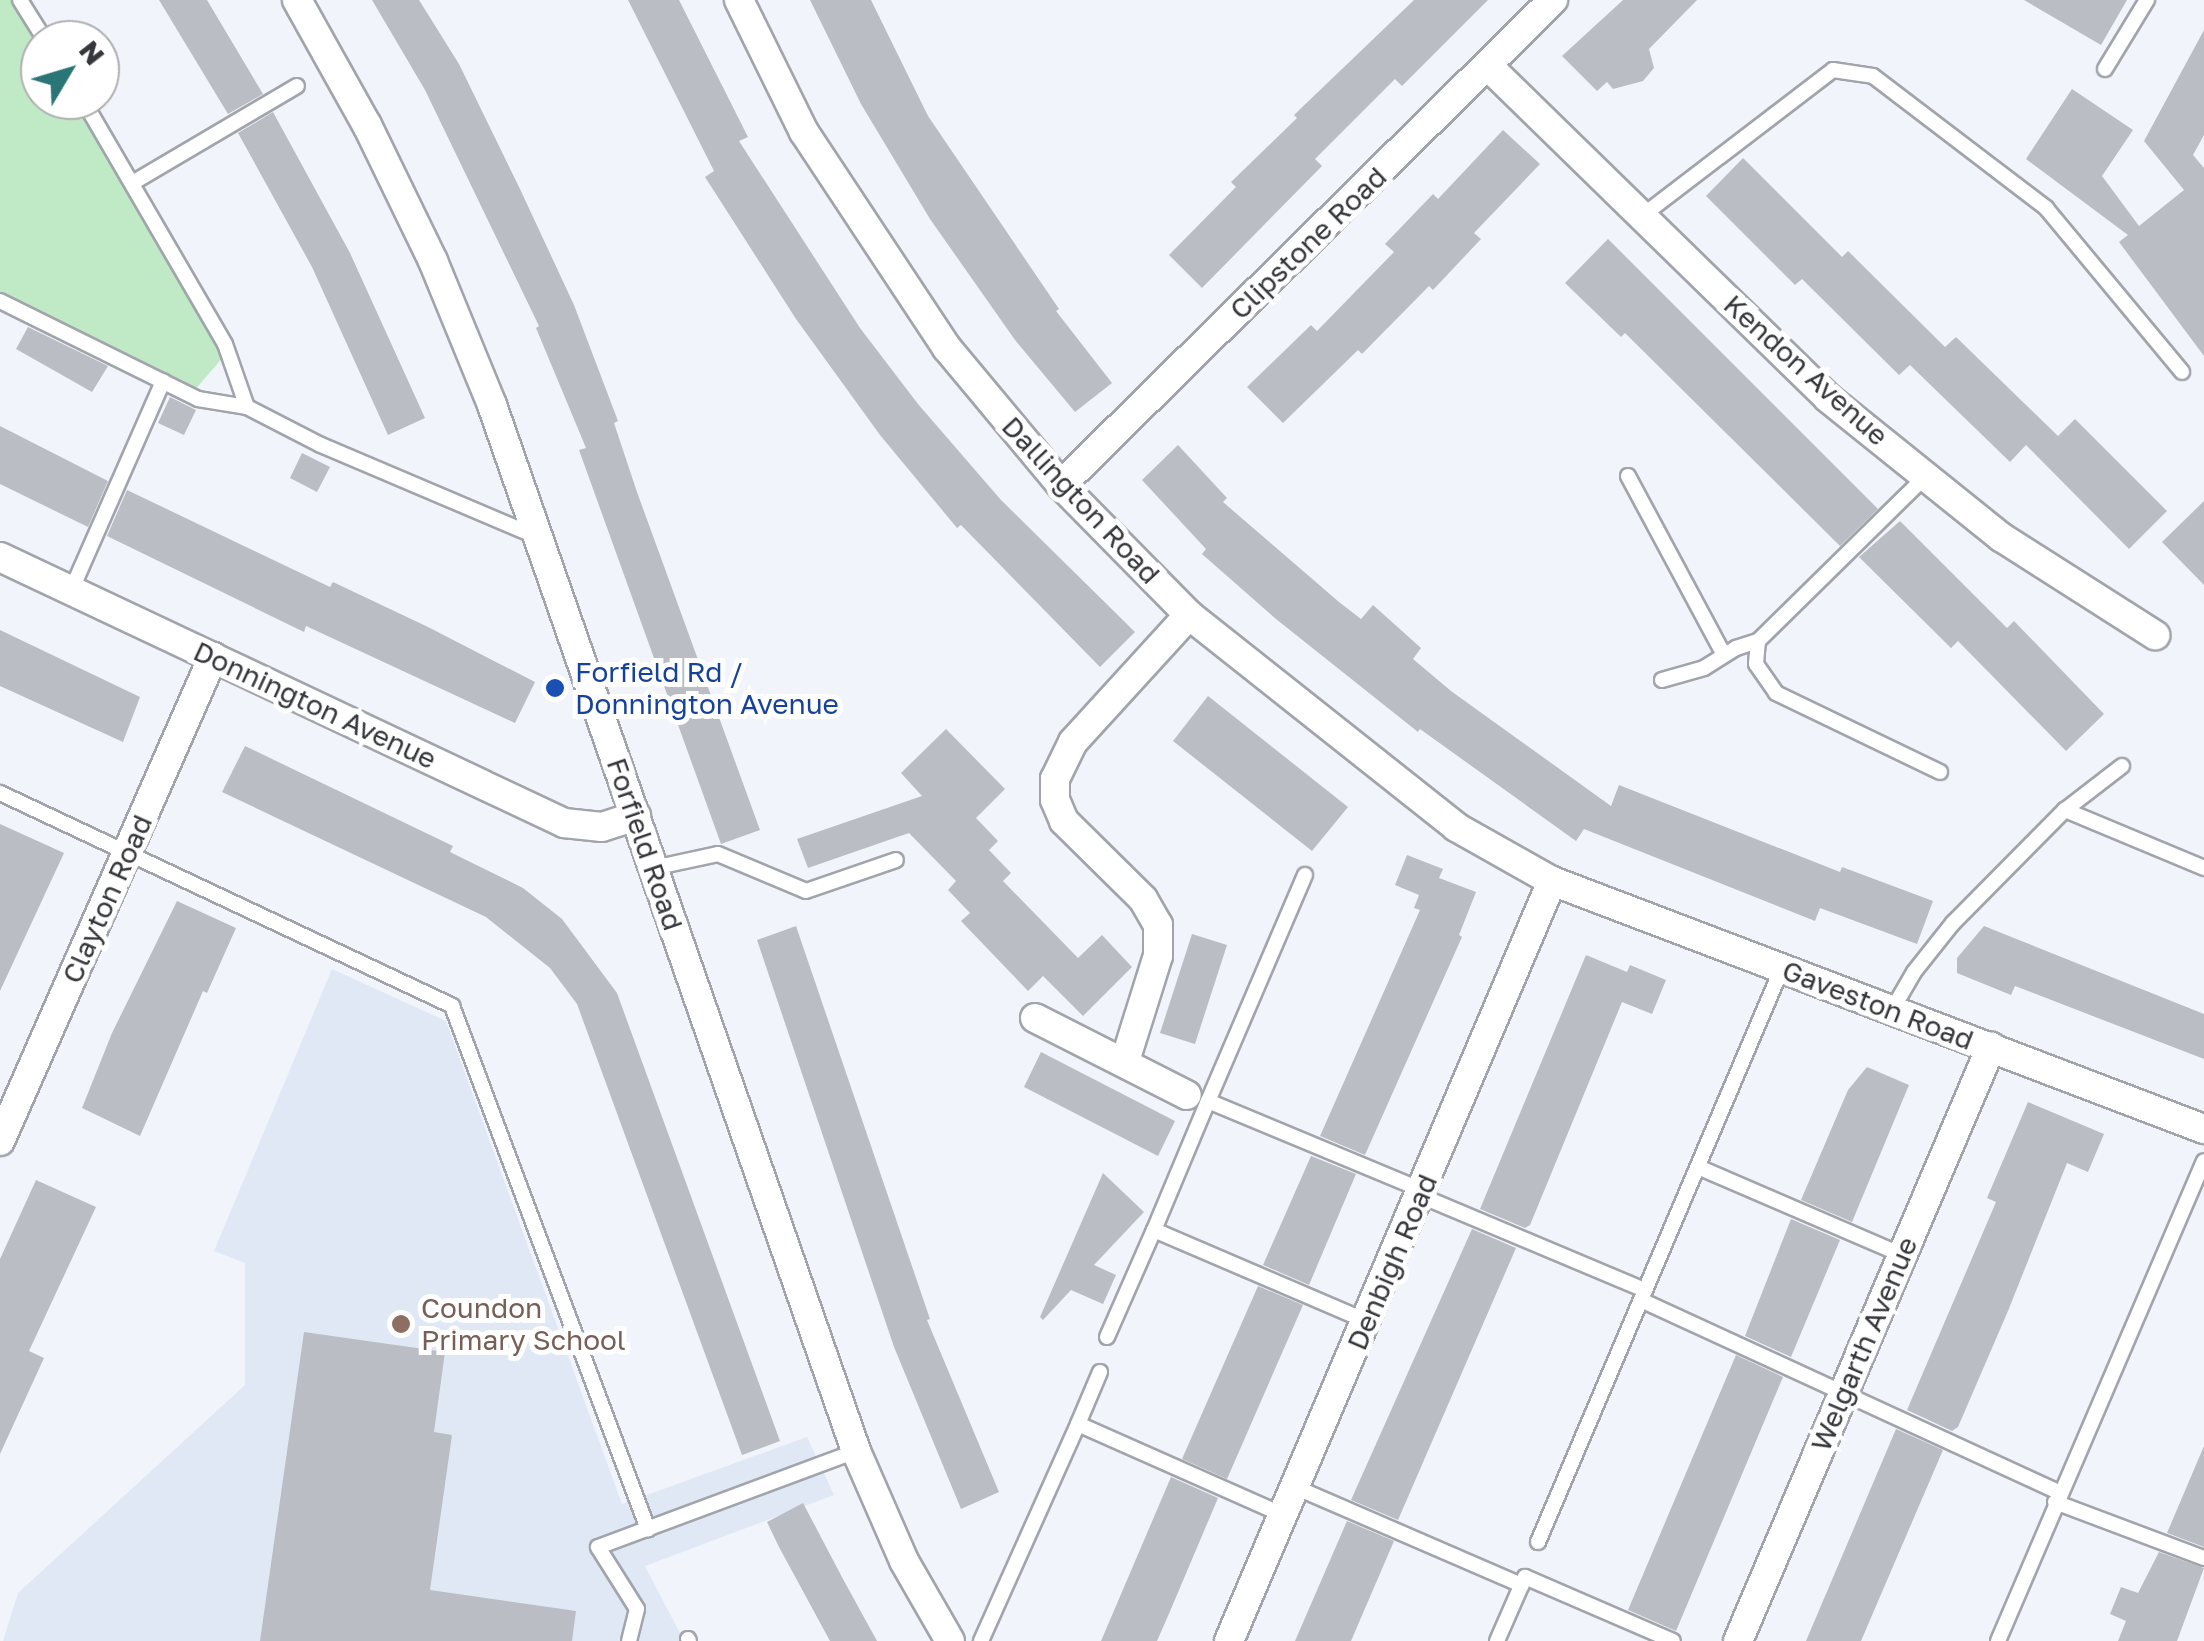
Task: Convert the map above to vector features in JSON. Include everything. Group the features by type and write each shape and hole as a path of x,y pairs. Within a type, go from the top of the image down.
{"street":[{"name":"Forfield Road","path":"297,0 367,125 433,261 492,405 856,1451 904,1561 950,1641"},
{"name":"Dallington Road","path":"740,0 804,132 936,332 1060,485 1189,615 1456,826 1552,882"},
{"name":"Clipstone Road","path":"1060,485 1553,0"},
{"name":"Kendon Avenue","path":"1488,66 1828,398 2002,537 2155,635"},
{"name":"Donnington Avenue","path":"0,557 564,822 602,827 636,816"},
{"path":"1125,1061 1158,956 1158,925 1143,899 1064,821 1055,800 1055,779 1074,742 1189,615"},
{"name":"Clayton Road","path":"0,1141 213,657"},
{"name":"Gaveston Road","path":"1552,882 2204,1129"},
{"name":"Denbigh Road","path":"1229,1641 1552,882"},
{"path":"1035,1018 1198,1098"},
{"name":"Welgarth Avenue","path":"1738,1641 1990,1047"}],"lane":[{"path":"2105,69 2147,0"},
{"path":"1642,216 1833,70 1872,76 2046,208 2182,372"},
{"path":"134,182 297,86"},
{"path":"95,120 225,344 247,407"},
{"path":"0,300 198,399 247,407 321,446 538,538"},
{"path":"71,590 163,380"},
{"path":"1628,476 1724,655"},
{"path":"1662,680 1704,668 1758,640 1925,476"},
{"path":"1758,640 1756,664 1776,693 1940,772"},
{"path":"1892,1010 1914,972 1953,923 2065,810 2122,766"},
{"path":"0,792 452,1006 648,1529"},
{"path":"2065,810 2204,868"},
{"path":"653,868 718,854 806,891 896,860"},
{"path":"1108,1336 1154,1230 1198,1098 1304,875"},
{"path":"1538,1542 1782,968"},
{"path":"1198,1098 1422,1193 1845,1390 2057,1497 2204,1558"},
{"path":"1998,1641 2204,1161"},
{"path":"1698,1166 1902,1255"},
{"path":"1154,1230 1366,1321"},
{"path":"981,1641 1100,1372"},
{"path":"1078,1424 1283,1515"},
{"path":"628,1641 637,1608 598,1548 856,1451"},
{"path":"1295,1487 1522,1585"},
{"path":"1498,1641 1524,1576 1673,1641"}],"shaded area":[{"name":"Coundon Primary School","path":"332,969 446,1021 622,1504 807,1437 834,1495 645,1566 684,1641 3,1641 18,1593 245,1385 245,1263 214,1251"}],"green space":[{"path":"0,0 13,0 25,20 20,20 20,120 85,120 225,355 193,392 0,296"}],"building":[{"path":"159,0 207,0 263,94 228,114"},
{"path":"372,0 419,0 459,64 520,189 574,305 618,421 614,423 637,492 760,830 721,844 579,450 586,448 536,328 539,326 425,90"},
{"path":"628,0 679,0 748,137 739,141 860,328 918,404 1001,500 1135,632 1100,667 961,525 957,528 880,435 796,319 705,177 714,171"},
{"path":"810,0 871,0 928,116 1059,309 1056,311 1112,383 1075,412 1015,340 930,219 861,104"},
{"path":"1414,0 1488,0 1402,86 1395,79 1315,159 1322,166 1202,288 1169,255 1236,187 1231,182 1297,118 1294,115"},
{"path":"1623,0 1697,0 1649,49 1654,68 1643,81 1613,89 1607,82 1597,91 1562,56"},
{"path":"2024,0 2127,0 2101,45"},
{"path":"2204,30 2204,135 2193,155 2204,168 2204,356 2119,242 2128,235 2026,159 2072,89 2133,130 2102,176 2139,226 2184,190 2144,141"},
{"path":"273,112 350,253 425,418 388,435 312,267 238,133"},
{"path":"1503,130 1540,164 1474,233 1481,239 1433,290 1429,286 1362,354 1358,350 1283,423 1247,387 1311,325 1317,331 1394,252 1385,244 1433,194 1438,199"},
{"path":"1743,158 1842,257 1848,251 1945,347 1956,337 2058,436 2075,419 2167,511 2129,549 2026,445 2010,462 1910,365 1899,375 1802,279 1795,285 1706,196"},
{"path":"1608,239 1878,509 1840,546 1625,333 1621,337 1565,283"},
{"path":"28,327 108,366 92,392 16,349"},
{"path":"170,397 196,410 184,435 158,423"},
{"path":"0,426 108,481 88,527 0,484"},
{"path":"1178,445 1227,498 1223,502 1339,602 1361,619 1373,605 1421,648 1413,659 1451,691 1611,806 1619,785 1840,872 1842,867 1933,901 1917,944 1820,908 1815,921 1584,829 1576,841 1420,729 1418,732 1276,619 1202,554 1206,549 1142,480"},
{"path":"302,453 330,467 317,492 290,478"},
{"path":"127,490 330,587 333,582 535,682 515,723 306,626 304,632 107,536"},
{"path":"2204,501 2204,585 2162,542"},
{"path":"1900,521 2007,628 2014,621 2104,714 2066,751 1958,641 1951,648 1859,557"},
{"path":"0,630 140,697 123,742 0,686"},
{"path":"1208,696 1348,807 1312,851 1173,741"},
{"path":"946,729 1005,789 976,818 998,841 989,850 1011,873 1003,881 1078,958 1102,935 1132,967 1083,1016 1043,976 1028,991 961,921 970,913 948,890 956,881 909,833 808,868 797,839 922,796 901,773"},
{"path":"245,746 453,846 450,852 523,888 562,919 617,993 780,1441 742,1455 577,1004 550,968 486,917 222,792"},
{"path":"0,824 64,853 0,991"},
{"path":"1407,855 1443,869 1439,878 1476,892 1459,935 1462,937 1365,1155 1320,1136 1420,910 1414,908 1419,895 1395,885"},
{"path":"177,901 236,928 207,993 203,991 140,1136 82,1108 112,1033"},
{"path":"796,926 930,1319 927,1320 999,1492 961,1509 894,1347 757,940"},
{"path":"1984,926 2204,1014 2204,1059 2015,986 2011,995 1957,973 1957,958"},
{"path":"1192,934 1227,945 1195,1044 1160,1033"},
{"path":"1586,955 1627,972 1630,965 1666,980 1652,1014 1622,1002 1530,1225 1525,1228 1480,1209"},
{"path":"1041,1052 1175,1121 1158,1156 1024,1087"},
{"path":"1867,1067 1909,1085 1852,1222 1801,1200 1848,1090"},
{"path":"2028,1102 2104,1134 2088,1172 2067,1163 2008,1311 1958,1427 1952,1431 1907,1410 1996,1202 1987,1198"},
{"path":"1311,1156 1356,1174 1309,1285 1263,1265"},
{"path":"1103,1173 1144,1212 1094,1265 1116,1275 1103,1304 1071,1290 1043,1320 1040,1317"},
{"path":"36,1180 96,1207 29,1351 44,1358 0,1454 0,1259"},
{"path":"1791,1219 1840,1240 1791,1357 1745,1336"},
{"path":"1472,1229 1516,1248 1398,1520 1351,1500"},
{"path":"1258,1286 1303,1305 1227,1479 1182,1459"},
{"path":"304,1332 445,1352 434,1432 452,1435 430,1590 576,1611 572,1641 260,1641"},
{"path":"1736,1355 1783,1377 1676,1631 1628,1610"},
{"path":"1896,1429 1943,1450 1861,1641 1806,1641"},
{"path":"2204,1446 2204,1547 2167,1533"},
{"path":"1171,1477 1218,1498 1168,1616 1157,1641 1101,1641"},
{"path":"803,1503 877,1641 830,1641 779,1547 767,1522"},
{"path":"1347,1521 1394,1541 1351,1641 1295,1641"},
{"path":"2159,1552 2204,1568 2177,1641 2118,1641 2126,1621 2110,1614 2121,1587 2138,1593"}],"place":[{"name":"Forfield Rd / Donnington Avenue","path":"555,688"},
{"name":"Coundon Primary School","path":"401,1324"}]}
